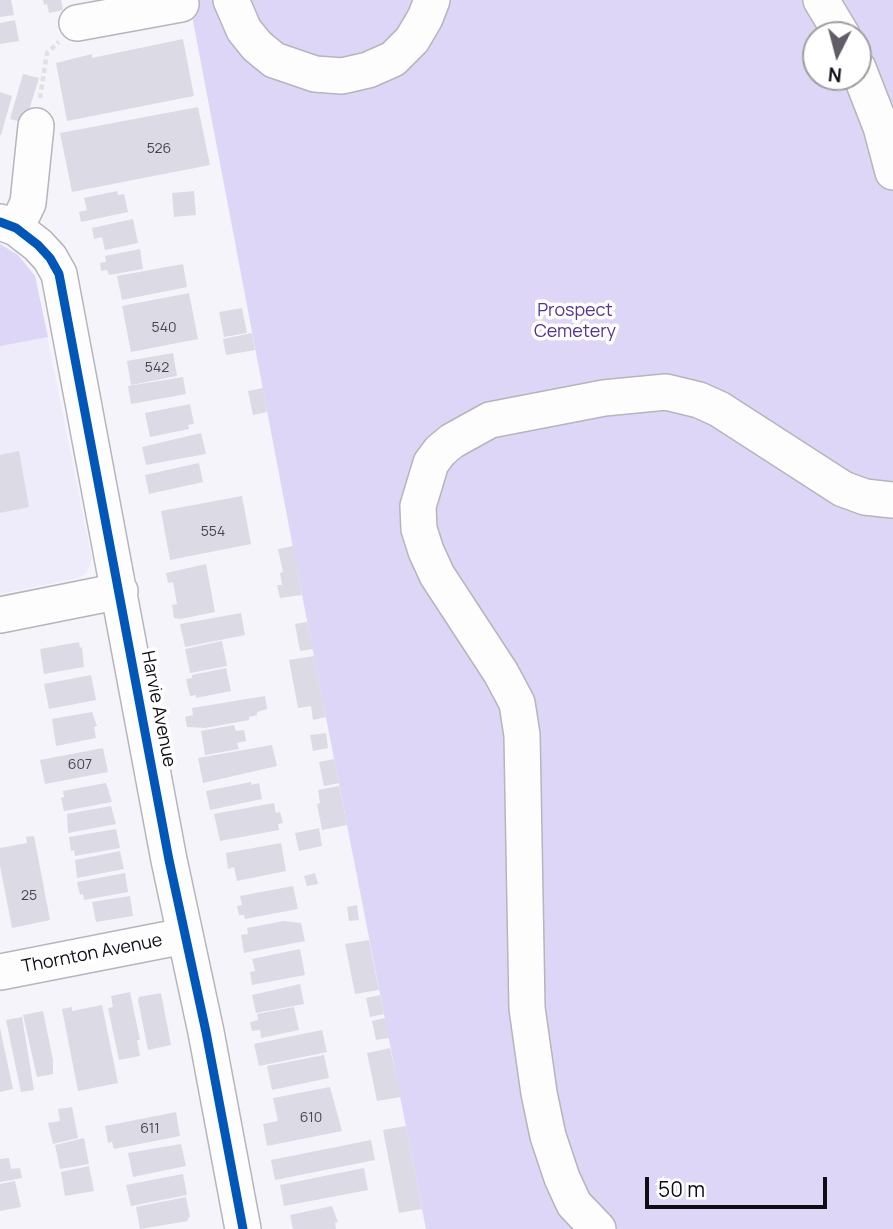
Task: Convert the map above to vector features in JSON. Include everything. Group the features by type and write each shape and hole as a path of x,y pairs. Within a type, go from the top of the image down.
{"street":[{"path":"78,23 181,4 180,0"},
{"path":"231,0 244,30 257,46 275,60 315,74 342,76 368,71 393,59 412,40 425,19 432,0"},
{"path":"821,0 834,21"},
{"path":"867,91 881,127 893,172"},
{"path":"8,225 29,204 36,126"},
{"name":"Harvie Avenue","path":"8,225 38,246 50,258 59,274 184,936 206,1032 243,1229"},
{"path":"598,1229 573,1204 548,1136 539,1093 527,1009 522,735 517,703 501,673 437,575 426,551 419,529 418,506 431,463 452,441 490,420 604,398 666,392 699,400 719,409 843,489 865,497 893,500"},
{"path":"0,615 120,591"},
{"name":"Thornton Avenue","path":"0,972 184,936"}],"path":[{"path":"36,126 47,53 78,23"}],"shaded area":[{"path":"0,244 18,255 35,276 92,560 86,573 78,578 0,594"}],"green space":[{"name":"Prospect Cemetery","path":"189,0 893,0 893,1229 426,1229"},
{"path":"0,244 18,255 35,276 48,337 0,346"}],"building":[{"path":"0,0 11,0 14,15 0,17"},
{"path":"43,0 61,0 63,10 49,13"},
{"path":"15,20 19,41 0,44 0,23"},
{"path":"183,39 194,96 67,121 56,63 92,54 92,58"},
{"path":"23,74 39,78 25,123 10,119"},
{"path":"0,92 12,96 1,135 0,135"},
{"path":"198,107 210,165 72,192 60,133"},
{"path":"117,191 118,195 124,194 128,212 81,222 79,212 87,210 84,198"},
{"path":"194,191 196,215 174,217 172,193"},
{"path":"133,219 138,243 105,250 102,237 94,239 92,228"},
{"path":"140,249 143,269 109,275 107,270 101,271 100,263 106,262 105,256"},
{"path":"183,264 187,287 122,300 117,276"},
{"path":"189,293 198,339 131,352 122,306"},
{"path":"242,308 247,333 224,337 219,312"},
{"path":"252,333 255,350 226,355 223,339"},
{"path":"173,353 177,376 131,385 127,361"},
{"path":"183,377 186,394 131,404 128,386"},
{"path":"263,388 267,412 253,415 248,391"},
{"path":"190,404 194,424 188,425 189,429 150,437 145,413"},
{"path":"201,433 206,454 146,465 142,447"},
{"path":"19,451 29,507 0,513 0,455"},
{"path":"199,463 203,482 149,494 145,475"},
{"path":"242,496 251,544 170,560 161,511"},
{"path":"293,546 302,595 280,598 277,585 282,585 280,573 283,572 278,549"},
{"path":"206,564 215,612 174,618 172,605 177,604 173,582 168,583 166,573"},
{"path":"241,613 245,635 185,647 180,624"},
{"path":"307,622 313,649 300,651 295,624"},
{"path":"222,641 227,666 190,673 185,649"},
{"path":"79,642 84,667 44,674 40,649"},
{"path":"314,656 326,717 313,720 311,706 298,708 289,660"},
{"path":"226,668 231,691 196,698 196,695 190,696 186,679 192,678 192,675"},
{"path":"91,675 96,700 49,709 44,684"},
{"path":"265,696 267,709 257,712 257,715 249,717 249,720 205,728 187,727 185,717 193,715 192,708"},
{"path":"92,712 97,726 94,727 96,738 56,746 52,719"},
{"path":"234,725 236,731 244,730 246,741 237,743 239,749 205,755 201,731"},
{"path":"326,733 328,748 313,751 310,735"},
{"path":"272,745 277,766 203,783 198,758"},
{"path":"103,748 108,772 45,784 40,760"},
{"path":"334,759 339,783 324,786 319,762"},
{"path":"251,782 251,785 259,783 262,799 210,810 206,791"},
{"path":"106,783 112,802 64,811 61,798 64,797 63,791"},
{"path":"339,786 347,825 322,830 317,804 320,803 318,790"},
{"path":"274,803 276,813 280,812 283,823 278,824 279,830 220,841 214,814"},
{"path":"111,806 116,824 68,833 67,814"},
{"path":"319,828 322,846 299,851 295,833"},
{"path":"116,829 120,848 75,856 74,850 71,851 69,837"},
{"path":"34,836 50,920 12,928 0,866 0,848 27,843 26,837"},
{"path":"281,843 286,871 237,881 234,867 228,869 226,853"},
{"path":"120,851 124,869 77,878 75,860"},
{"path":"125,873 128,892 84,900 83,894 80,895 77,882"},
{"path":"315,873 318,884 307,886 304,876"},
{"path":"293,886 298,909 245,919 244,915 239,915 237,906 242,905 240,896"},
{"path":"130,896 133,916 96,922 92,902"},
{"path":"357,905 359,920 349,921 347,907"},
{"path":"284,921 301,923 305,941 244,953 241,935 248,934 247,928"},
{"path":"369,940 379,990 355,994 345,944"},
{"path":"300,949 305,975 252,985 250,972 255,971 252,959"},
{"path":"300,984 304,1004 256,1013 252,995"},
{"path":"130,992 140,1040 137,1040 140,1056 119,1060 108,1008 113,1007 111,996"},
{"path":"161,993 171,1045 148,1050 138,1000 139,997"},
{"path":"380,995 384,1014 370,1017 366,998"},
{"path":"102,1005 118,1083 78,1091 62,1009 72,1007 72,1011"},
{"path":"294,1007 299,1030 261,1038 260,1030 252,1031 250,1022 258,1020 257,1014"},
{"path":"43,1011 53,1060 53,1074 37,1077 23,1015"},
{"path":"22,1017 34,1090 21,1092 6,1020"},
{"path":"385,1018 389,1038 376,1040 372,1021"},
{"path":"0,1028 13,1089 0,1092"},
{"path":"322,1030 327,1052 259,1066 254,1044"},
{"path":"390,1048 401,1097 377,1101 367,1053"},
{"path":"324,1055 329,1078 272,1090 267,1066"},
{"path":"330,1087 342,1131 267,1146 263,1124 278,1121 273,1098"},
{"path":"72,1107 78,1138 53,1144 48,1123 60,1121 58,1109"},
{"path":"176,1112 180,1136 114,1149 112,1142 108,1143 105,1126"},
{"path":"406,1126 422,1209 399,1213 383,1130"},
{"path":"84,1138 89,1164 60,1169 55,1145"},
{"path":"371,1140 375,1160 275,1180 271,1160"},
{"path":"181,1144 186,1166 133,1177 128,1153"},
{"path":"9,1158 11,1169 20,1168 22,1178 0,1182 0,1159"},
{"path":"89,1166 94,1191 65,1196 61,1172"},
{"path":"364,1168 368,1190 284,1206 280,1185"},
{"path":"183,1174 187,1195 131,1206 126,1185"},
{"path":"15,1181 21,1207 0,1211 0,1184"},
{"path":"186,1197 190,1217 188,1221 140,1229 136,1207"},
{"path":"332,1206 338,1222 335,1223 336,1229 293,1229 290,1215"}],"cycle path":[{"path":"0,222 16,228 38,245 59,274 169,860 206,1032 243,1229"}]}
